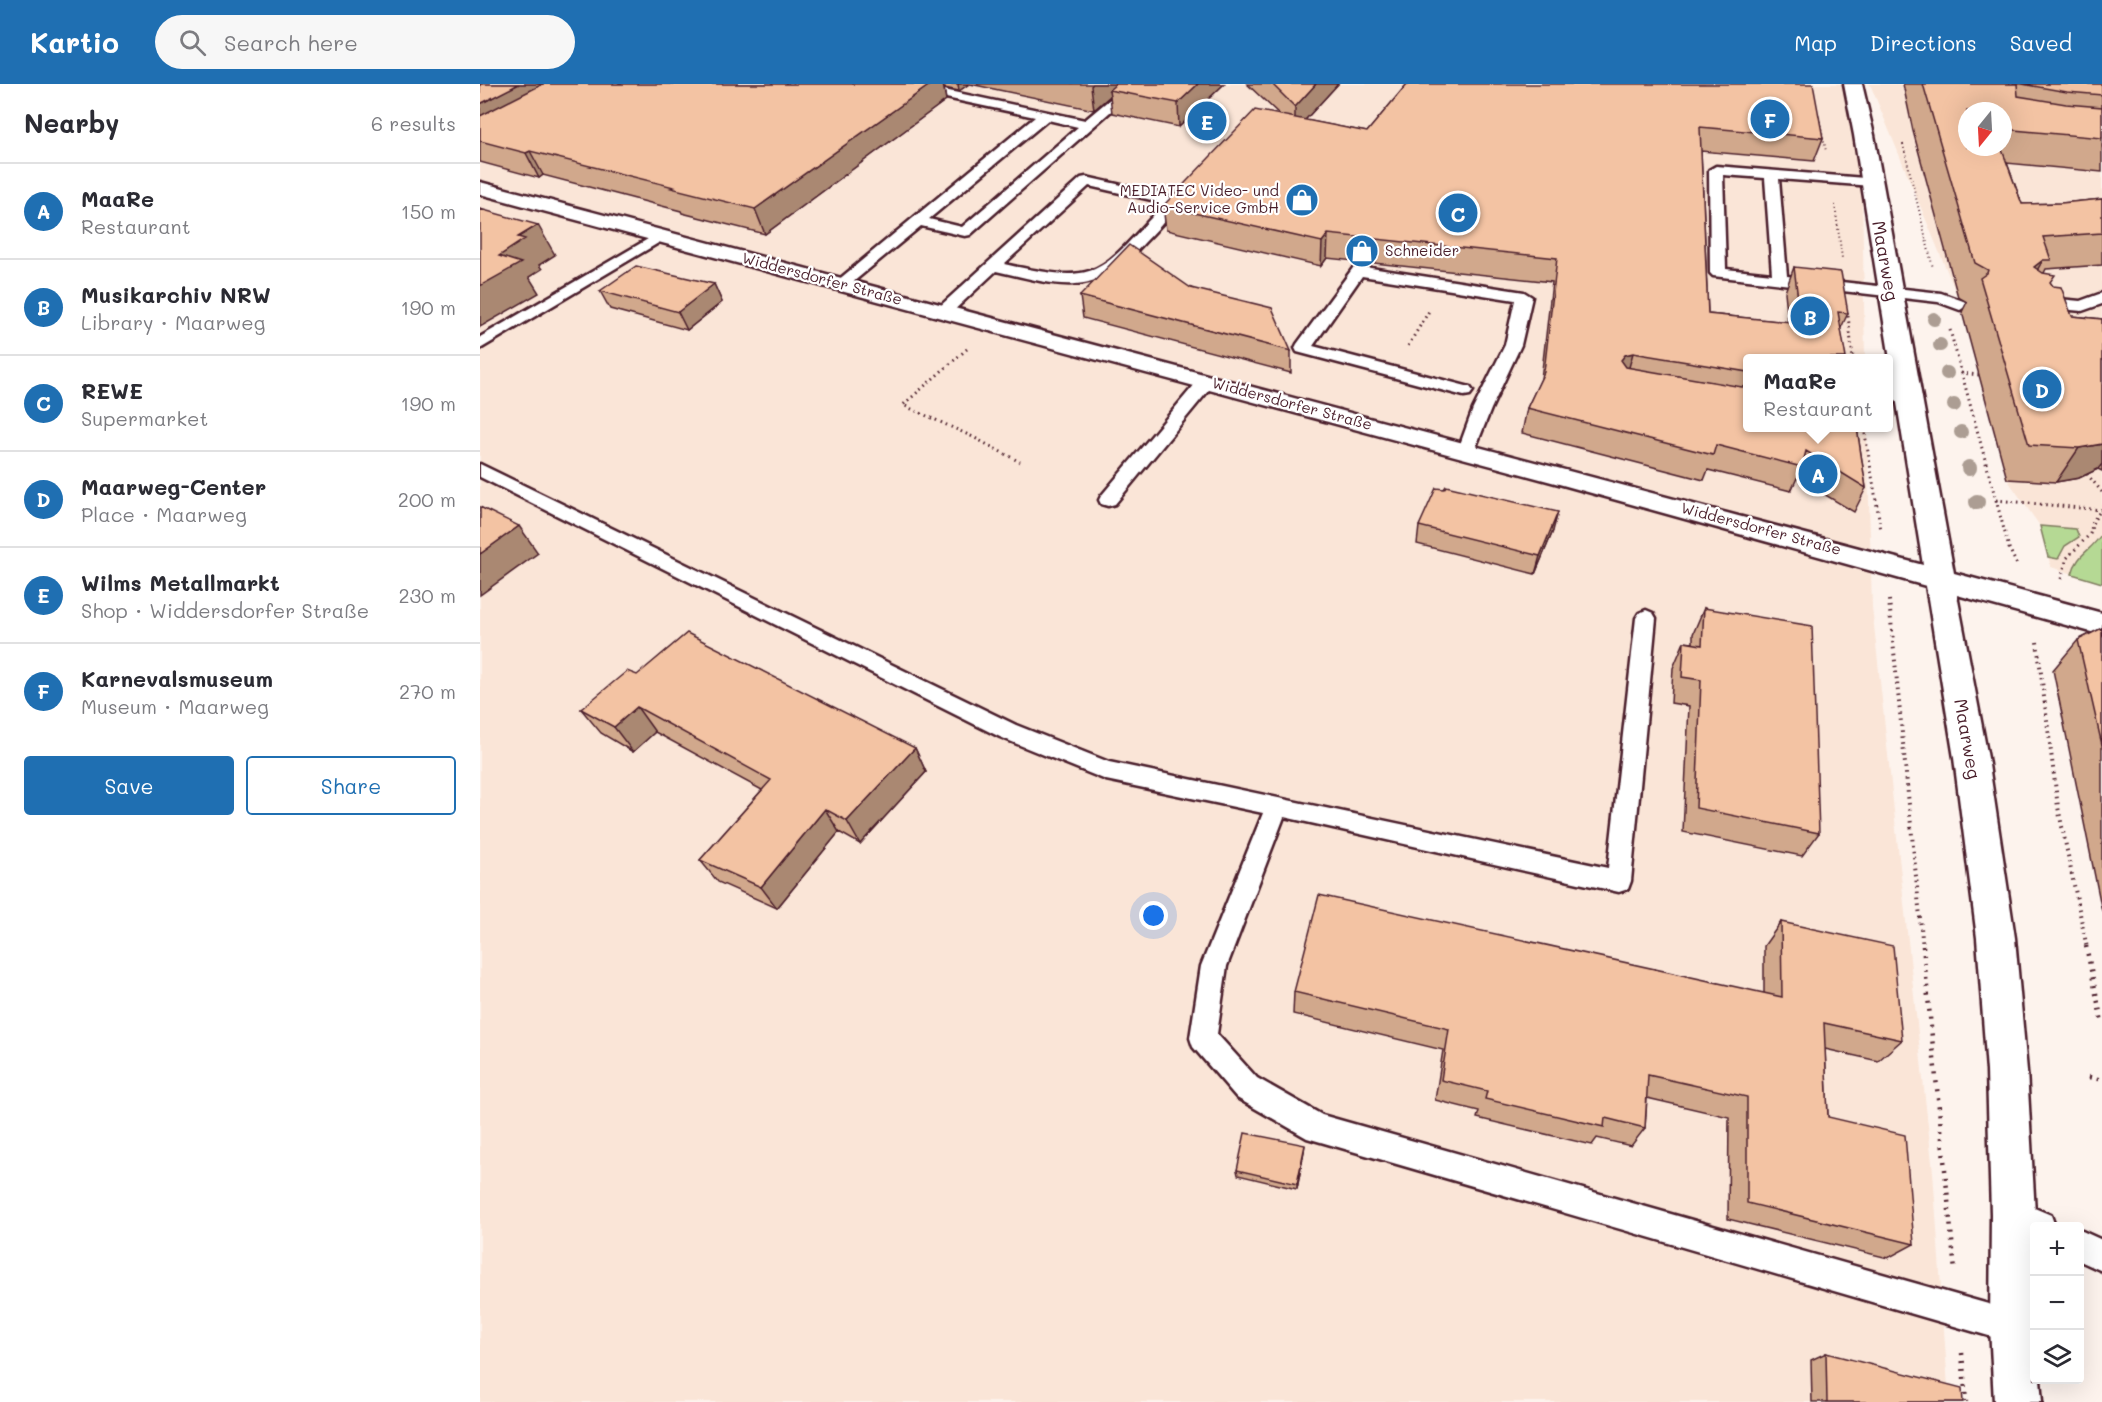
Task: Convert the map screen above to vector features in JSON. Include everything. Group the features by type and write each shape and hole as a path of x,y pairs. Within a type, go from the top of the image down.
{"main road":[{"name":"Maarweg","path":"1853,84 1891,293 1899,396 1935,542 1939,578 1971,758 1996,938 2007,1071 2026,1220 2013,1327 2018,1402"},
{"name":"Widdersdorfer Straße","path":"480,188 1884,562 2102,624"}],"lane":[{"path":"899,84 1088,125"},
{"path":"919,221 965,232 1136,84"},
{"path":"842,284 1045,116"},
{"path":"1872,182 1716,170 1718,273 1958,299"},
{"path":"1773,173 1780,281"},
{"path":"944,311 1086,181 1161,198 1168,203 1168,208 1108,270 1092,276 1063,280 994,266"},
{"path":"480,344 660,236"},
{"path":"1464,391 1303,348 1358,271 1524,297 1512,345 1482,409 1467,450"},
{"path":"2025,300 2082,306 2102,298"},
{"path":"2039,314 2059,316 2070,321"},
{"path":"1108,500 1207,381"},
{"path":"480,470 1008,731 1106,771 1619,881 1646,618"},
{"path":"1277,807 1214,966 1203,1038 1247,1088 1317,1128 2013,1327"},
{"path":"2084,1247 2102,1256"}],"path":[{"path":"1818,116 1832,178 1853,354"},
{"path":"1902,140 1961,373 2009,548 2018,566 2025,602 2037,641 2058,807 2102,1022"},
{"path":"1392,372 1444,285"},
{"path":"970,346 903,405 973,437 1020,462"},
{"path":"1961,373 1979,375"},
{"path":"1865,432 1884,562 1966,1402"},
{"path":"2087,474 2102,492"},
{"path":"1996,500 2102,510"},
{"path":"2061,579 2067,558 2090,534 2093,521 2102,510"},
{"path":"2089,1077 2102,1080"}],"shaded area":[{"path":"480,84 1860,84 1865,354 1743,354 1743,432 1867,432 1872,607 1933,1172 1949,1402 480,1402"},
{"path":"1870,84 2102,84 2102,583 2051,567 2040,526 2007,479 1959,300"}],"green space":[{"path":"2040,526 2076,529 2079,537 2065,546 2058,559 2048,557"},
{"path":"2102,533 2102,583 2072,574 2077,561"}],"building":[{"path":"480,84 519,84 480,104"},
{"path":"543,84 931,84 755,209 530,151 526,153 480,141 480,116"},
{"path":"1116,84 1198,84 1178,103 1109,90"},
{"path":"1272,84 1316,84 1295,107"},
{"path":"1407,84 1813,84 1823,138 1700,127 1708,314 1801,323 1794,267 1841,272 1848,313 1838,312 1845,354 1743,354 1743,371 1633,353 1625,355 1621,360 1626,367 1743,387 1743,432 1858,432 1866,488 1806,451 1802,467 1716,445 1713,455 1527,408 1544,372 1557,258 1328,234 1322,242 1163,206 1255,110 1367,132"},
{"path":"1923,84 2017,84 2018,96 2102,107 2102,138 2012,130 2012,102 1958,102 1958,156 2004,156 2022,204 2102,199 2102,233 2043,237 2051,260 2043,260 2034,267 2043,273 2055,275 2050,282 2053,286 2061,287 2072,316 2102,319 2102,444 2079,448 2029,445 1980,278 1988,270 1975,263"},
{"path":"2022,84 2102,84 2102,95 2067,92"},
{"path":"480,209 538,225 518,237 525,239 499,256 521,263 480,286"},
{"path":"1129,245 1191,288 1272,308 1291,351 1080,296"},
{"path":"636,266 714,284 678,312 600,291"},
{"path":"1446,486 1558,512 1540,556 1419,526 1436,488 1444,489"},
{"path":"480,507 519,526 480,554"},
{"path":"1704,608 1812,626 1819,833 1696,808 1701,680 1682,677 1684,642 1702,645"},
{"path":"2102,628 2102,745 2078,640"},
{"path":"687,633 915,748 847,821 825,809 761,887 700,860 771,780 637,707 614,727 581,709 627,671 637,675"},
{"path":"1319,895 1782,997 1781,922 1893,946 1902,1040 1824,1023 1828,1117 1905,1135 1914,1244 1747,1203 1747,1097 1648,1075 1645,1128 1605,1118 1604,1127 1485,1099 1487,1091 1441,1080 1449,1029 1294,992"},
{"path":"1245,1133 1305,1145 1297,1184 1237,1170"},
{"path":"1826,1353 1962,1388 1963,1402 1827,1402"}],"place":[{"name":"Karnevalsmuseum","path":"1770,119"},
{"name":"Wilms Metallmarkt","path":"1207,121"},
{"name":"MEDIATEC Video- und Audio-Service GmbH","path":"1302,200"},
{"name":"REWE","path":"1458,213"},
{"name":"Schneider","path":"1362,251"},
{"name":"Musikarchiv NRW","path":"1810,316"},
{"name":"Maarweg-Center","path":"2042,389"},
{"name":"MaaRe","path":"1818,474"}]}
